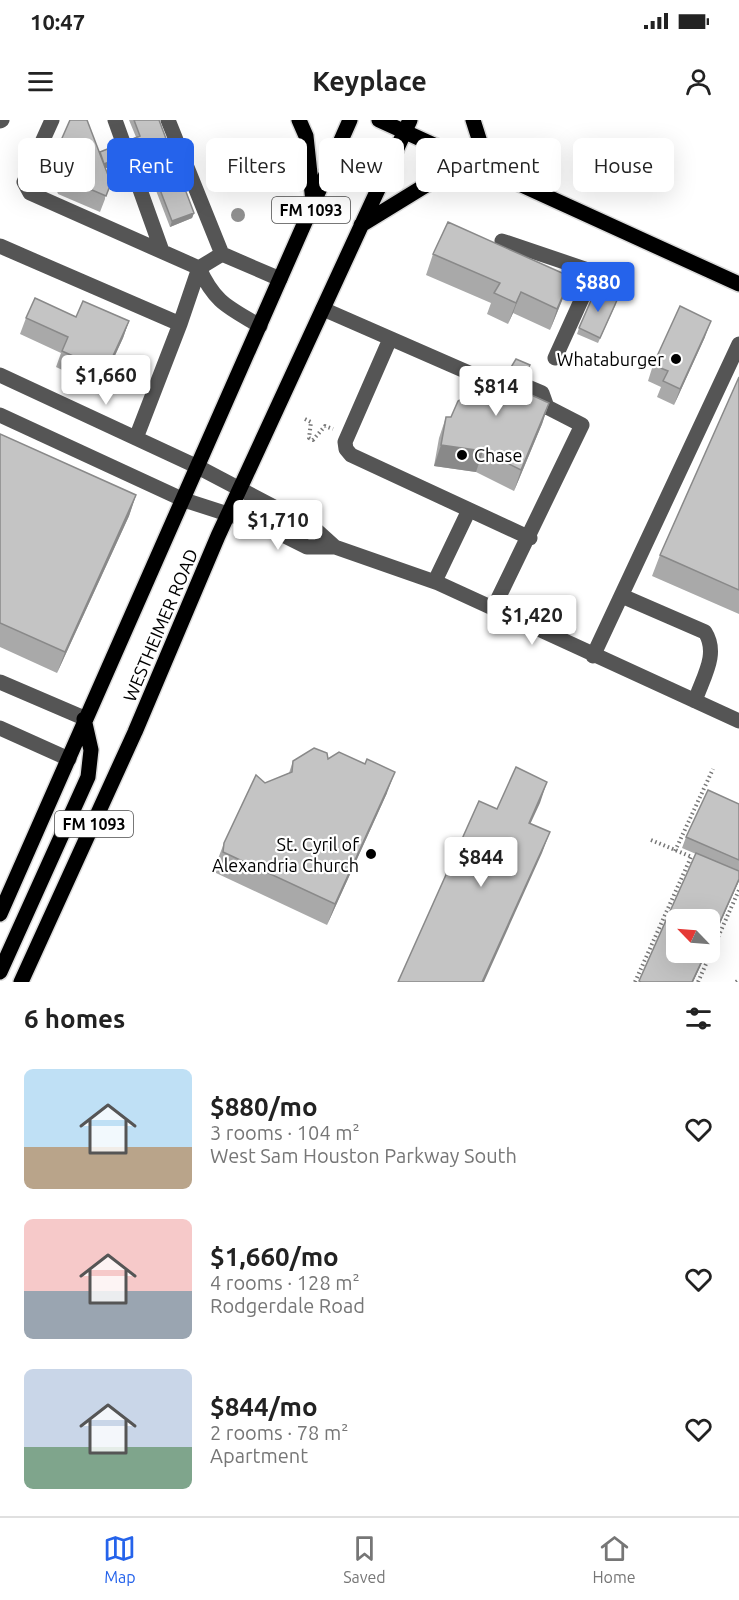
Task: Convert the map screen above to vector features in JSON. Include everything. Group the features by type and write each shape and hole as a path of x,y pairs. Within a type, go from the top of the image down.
{"main road":[{"path":"299,120 306,136 313,204"},
{"name":"WESTHEIMER ROAD","path":"0,914 69,759 84,718 198,467 350,120"},
{"path":"379,120 407,126 430,138"},
{"path":"473,120 479,138"},
{"name":"WESTHEIMER ROAD","path":"21,982 135,732 240,489 407,126"},
{"path":"362,225 416,191"},
{"path":"538,192 739,284"},
{"path":"0,972 88,777 90,750 84,718"}],"street":[{"path":"52,120 24,182 25,188 30,193 199,268 209,289 219,301 260,326"},
{"path":"115,120 162,250"},
{"path":"168,120 222,254 280,279"},
{"path":"502,241 594,272 555,358"},
{"path":"0,246 180,324"},
{"path":"136,438 199,268 222,254"},
{"path":"323,309 479,377 489,390 500,394"},
{"path":"390,339 348,436 346,449 351,455 530,538"},
{"path":"593,656 739,344"},
{"path":"479,377 497,374 542,393 547,407"},
{"path":"0,375 198,467 314,528 335,547"},
{"path":"493,609 530,538 582,424 547,407 535,410 515,400"},
{"path":"0,415 183,500 264,526 307,547 335,547 435,581 593,656 739,721"},
{"path":"435,581 469,510"},
{"path":"622,596 705,632 712,642 713,653 695,701"},
{"path":"0,682 84,718"},
{"path":"0,728 69,759"}],"path":[{"path":"305,418 311,422 309,438 313,441 325,426 348,436"},
{"path":"675,851 713,769"},
{"path":"700,795 710,799"},
{"path":"651,840 700,862"},
{"path":"635,982 691,857"},
{"path":"698,982 739,890"}],"building":[{"path":"70,120 87,120 94,138 62,138"},
{"path":"134,120 159,120 166,138 135,138 140,136"},
{"path":"95,141 107,172 106,196 95,191"},
{"path":"107,149 107,163 104,164 100,152"},
{"path":"161,192 186,192 194,213 172,221"},
{"path":"448,222 571,277 557,309 521,292 516,303 494,293 500,283 433,254"},
{"path":"596,289 618,298 600,338 579,328"},
{"path":"35,298 76,317 83,301 129,321 106,371 62,351 68,337 26,318"},
{"name":"Whataburger","path":"680,306 711,321 680,389 663,381 668,371 653,365"},
{"path":"516,359 530,365 518,389 549,403 521,470 483,451 441,445 446,417 451,417 458,401 465,397 472,369 489,372 490,376 502,382"},
{"path":"739,377 739,590 660,555"},
{"path":"0,434 136,495 65,652 0,623"},
{"path":"314,748 327,753 328,759 339,752 365,764 367,759 395,772 335,904 223,852 224,843 256,775 265,783 292,772 293,761"},
{"path":"516,767 547,782 529,823 550,832 482,982 398,982 479,801 497,809"},
{"path":"708,790 739,804 739,860 686,837"},
{"path":"696,853 739,871 739,879 720,922 720,909 671,909"},
{"path":"666,920 666,963 701,963 692,982 639,981"}],"place":[{"name":"Whataburger","path":"676,359"},
{"name":"Chase","path":"462,455"},
{"name":"St. Cyril of Alexandria Church","path":"371,854"}]}
